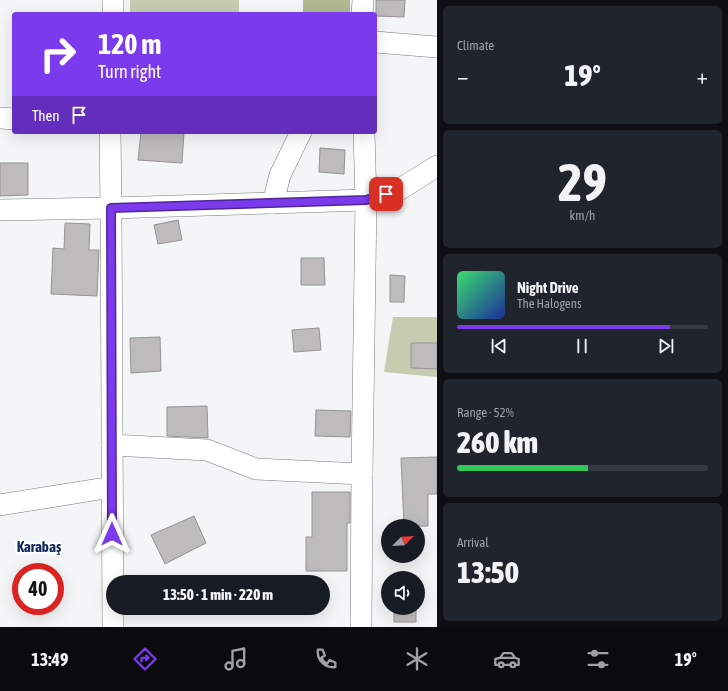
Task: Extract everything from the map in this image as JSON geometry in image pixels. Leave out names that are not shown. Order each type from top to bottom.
[{"type":"street","points":[[113,0],[113,12]]},
{"type":"street","points":[[362,12],[363,0]]},
{"type":"street","points":[[377,42],[437,47]]},
{"type":"street","points":[[0,118],[12,119]]},
{"type":"street","points":[[110,134],[113,627]]},
{"type":"street","points":[[273,203],[280,175],[300,134]]},
{"type":"street","points":[[361,627],[366,200],[364,134]]},
{"type":"street","points":[[0,210],[366,200],[397,191],[437,166]]},
{"type":"street","points":[[112,446],[207,450],[256,469],[362,474]]},
{"type":"street","points":[[0,505],[112,487]]},
{"type":"green space","points":[[130,0],[239,0],[239,12],[130,12]]},
{"type":"green space","points":[[303,0],[350,0],[350,12],[303,12]]},
{"type":"green space","points":[[393,317],[437,317],[437,377],[384,372]]},
{"type":"building","points":[[376,0],[405,0],[404,17],[377,16]]},
{"type":"building","points":[[141,134],[184,134],[182,163],[138,160]]},
{"type":"building","points":[[320,148],[345,150],[344,174],[319,172]]},
{"type":"building","points":[[0,163],[28,163],[28,195],[0,196]]},
{"type":"building","points":[[178,220],[182,240],[158,244],[154,225]]},
{"type":"building","points":[[65,223],[90,224],[89,250],[99,250],[97,296],[51,294],[53,248],[64,249]]},
{"type":"building","points":[[301,258],[324,258],[325,285],[301,285]]},
{"type":"building","points":[[390,275],[405,276],[404,302],[390,302]]},
{"type":"building","points":[[319,328],[321,350],[294,352],[292,330]]},
{"type":"building","points":[[160,337],[161,371],[131,373],[130,338]]},
{"type":"building","points":[[411,343],[437,343],[437,369],[411,368]]},
{"type":"building","points":[[207,406],[208,438],[167,436],[167,407]]},
{"type":"building","points":[[316,410],[351,411],[350,437],[315,436]]},
{"type":"building","points":[[437,457],[437,494],[428,494],[428,526],[425,526],[425,519],[404,519],[401,458]]},
{"type":"building","points":[[312,492],[350,492],[350,523],[347,523],[347,571],[306,571],[306,537],[312,537]]},
{"type":"building","points":[[194,516],[206,543],[165,564],[151,535]]},
{"type":"building","points":[[394,615],[416,615],[416,622],[394,622]]},
{"type":"district","name":"Karabaş","points":[[39,547]]},
{"type":"route","points":[[112,534],[111,208],[366,200],[386,194]]}]
